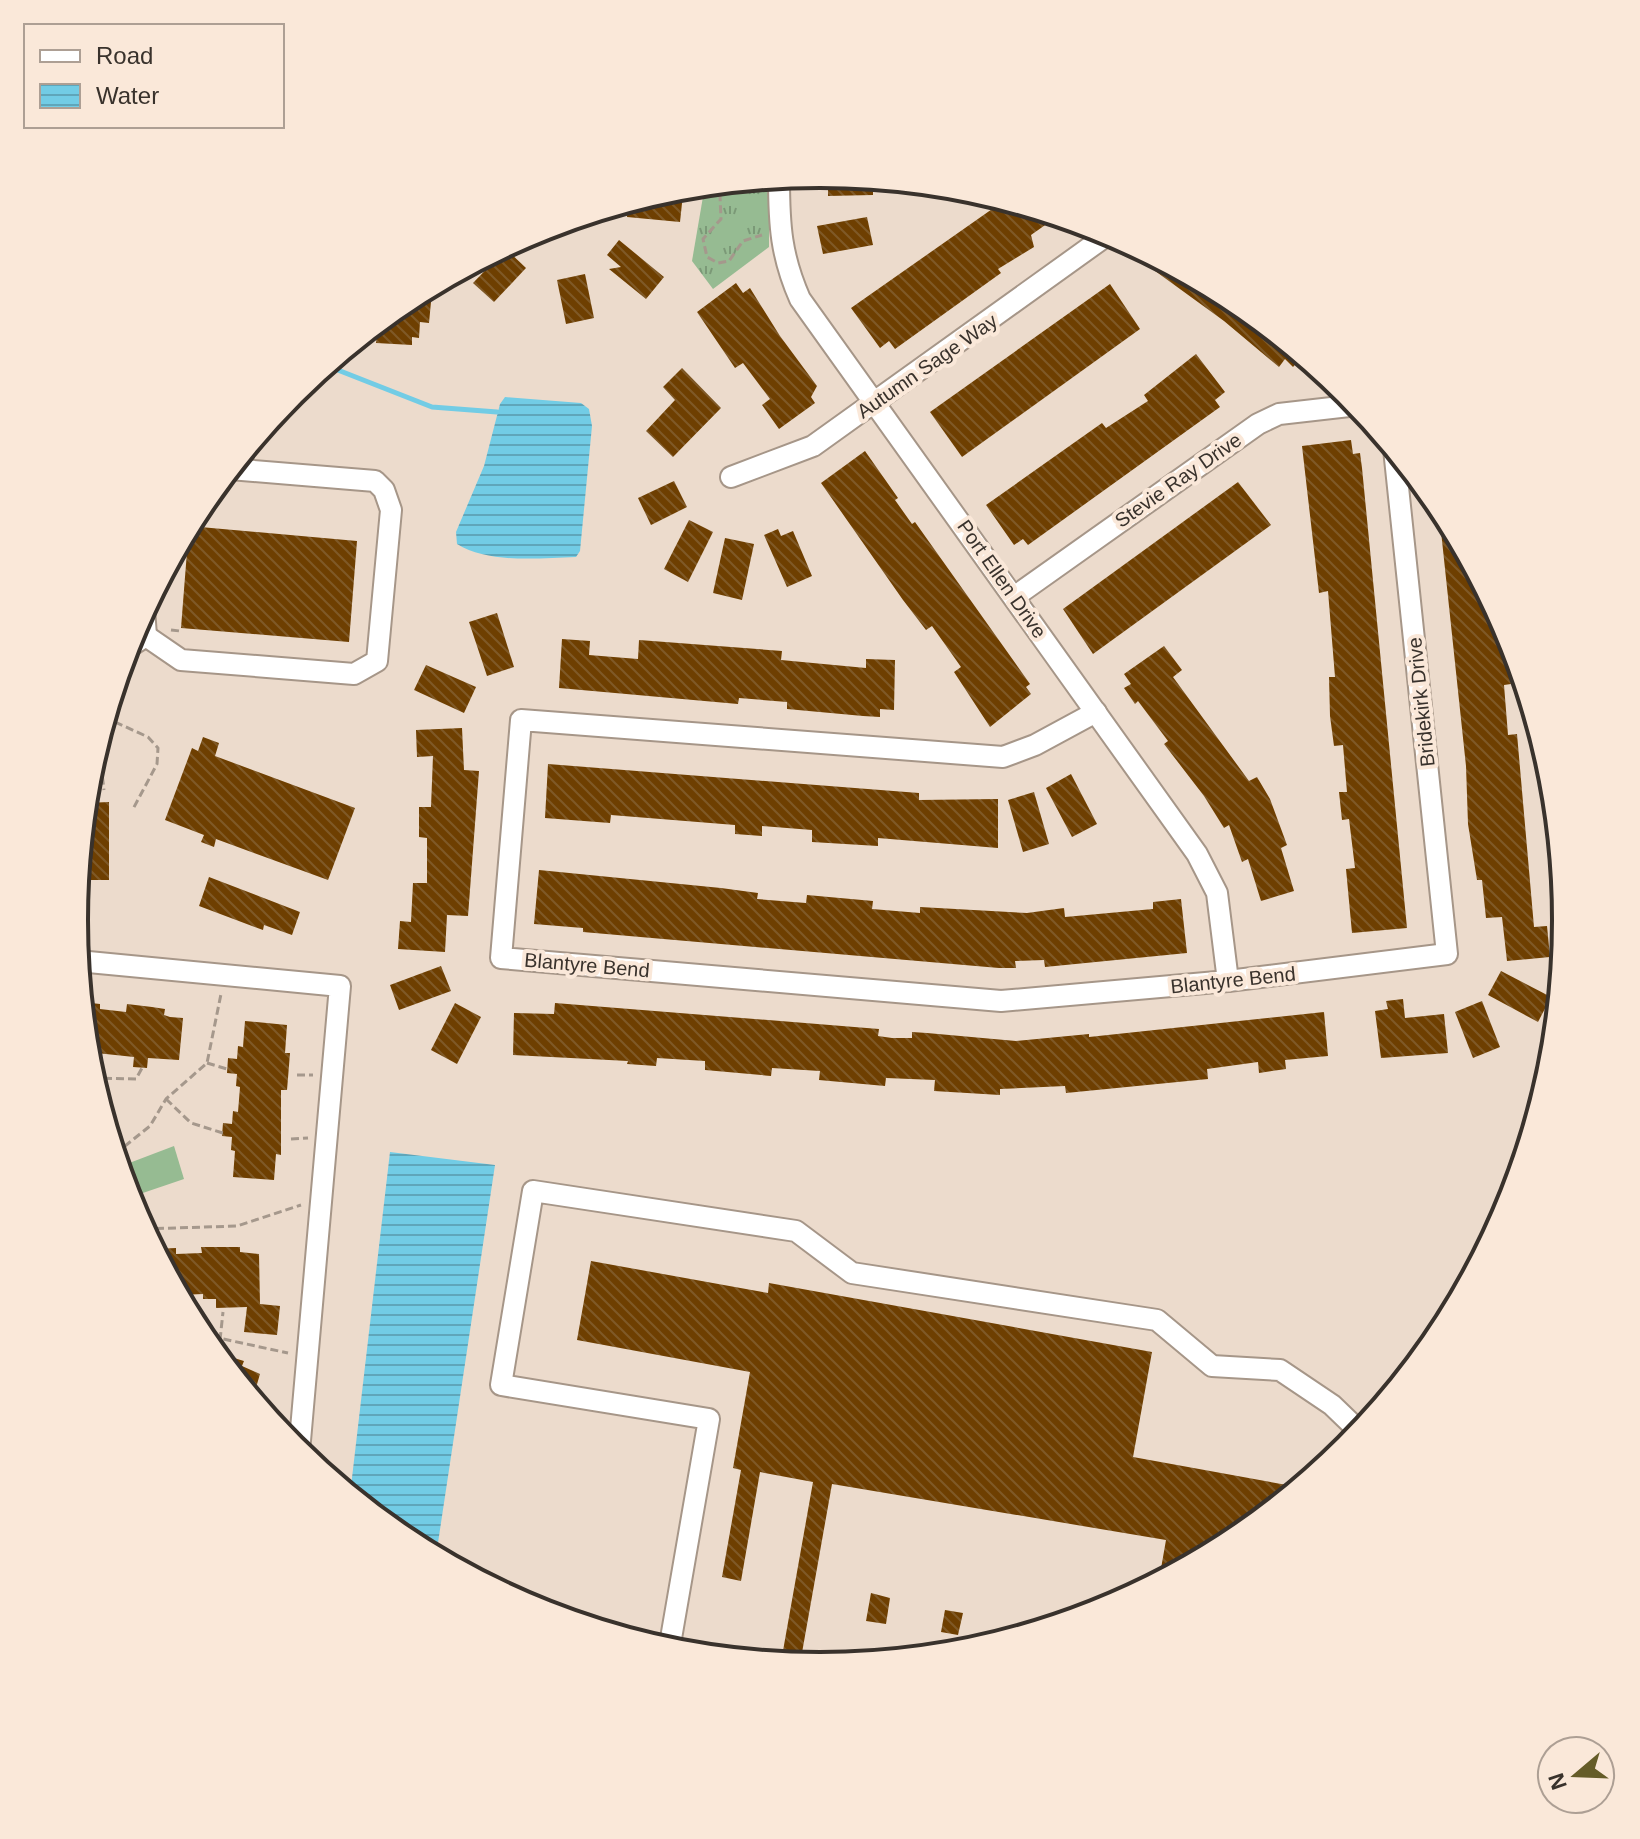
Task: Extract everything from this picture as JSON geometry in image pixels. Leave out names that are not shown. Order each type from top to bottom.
[{"type":"street","name":"Port Ellen Drive","points":[[779,189],[779,224],[785,264],[800,299],[1197,854],[1217,893],[1228,981]]},
{"type":"street","name":"Autumn Sage Way","points":[[731,477],[813,446],[1098,242]]},
{"type":"street","name":"Stevie Ray Drive","points":[[1014,597],[1258,424],[1279,414],[1342,407]]},
{"type":"street","name":"Bridekirk Drive","points":[[1396,468],[1447,954]]},
{"type":"street","points":[[146,636],[181,660],[354,674],[377,661],[391,510],[384,490],[375,481],[242,470]]},
{"type":"street","name":"Blantyre Bend","points":[[1096,712],[1035,745],[1003,757],[521,720],[501,958],[1001,1001],[1228,981],[1447,954]]},
{"type":"street","points":[[90,962],[340,986],[300,1435]]},
{"type":"street","points":[[671,1636],[709,1419],[501,1385],[533,1191],[796,1231],[852,1273],[1157,1320],[1212,1366],[1280,1370],[1332,1405],[1351,1423]]},
{"type":"path","points":[[721,195],[721,219],[703,239],[707,257],[718,263],[729,261],[743,241],[762,235]]},
{"type":"path","points":[[115,722],[148,737],[158,748],[157,764],[133,809]]},
{"type":"path","points":[[102,776],[104,790]]},
{"type":"path","points":[[124,1146],[150,1126],[166,1099],[207,1063],[222,975]]},
{"type":"path","points":[[207,1063],[227,1069]]},
{"type":"path","points":[[106,1078],[136,1079],[142,1068]]},
{"type":"path","points":[[166,1099],[196,1126],[223,1133]]},
{"type":"path","points":[[157,1229],[237,1226],[295,1205],[321,1206]]},
{"type":"path","points":[[220,1339],[223,1312]]},
{"type":"path","points":[[221,1340],[307,1357]]},
{"type":"green space","points":[[769,189],[769,247],[713,289],[692,261],[703,198]]},
{"type":"green space","points":[[174,1146],[184,1179],[142,1193],[130,1163]]},
{"type":"water","points":[[505,397],[581,403],[589,409],[592,426],[580,551],[576,557],[499,557],[484,555],[457,544],[456,532],[484,466],[500,404]]},
{"type":"water","points":[[390,1152],[495,1165],[438,1543],[352,1482]]},
{"type":"building","points":[[828,188],[873,190],[873,195],[828,196]]},
{"type":"building","points":[[682,201],[680,222],[627,217],[631,212]]},
{"type":"building","points":[[993,208],[1047,224],[1031,235],[1034,247],[998,269],[1001,273],[895,349],[889,341],[880,348],[851,308]]},
{"type":"building","points":[[867,217],[873,245],[823,254],[817,226]]},
{"type":"building","points":[[619,240],[664,277],[646,299],[609,269],[621,267],[607,255]]},
{"type":"building","points":[[513,255],[526,268],[494,302],[473,283],[488,267]]},
{"type":"building","points":[[1145,263],[1227,311],[1296,363],[1293,367],[1285,359],[1279,367],[1224,321]]},
{"type":"building","points":[[585,274],[594,318],[566,324],[557,280]]},
{"type":"building","points":[[736,283],[743,293],[750,288],[817,386],[811,397],[815,403],[779,429],[762,405],[770,399],[743,363],[735,368],[697,312]]},
{"type":"building","points":[[1110,284],[1140,329],[962,457],[930,412]]},
{"type":"building","points":[[431,302],[429,323],[420,322],[419,338],[412,337],[412,345],[376,343],[377,337]]},
{"type":"building","points":[[1196,354],[1225,392],[1215,400],[1220,407],[1028,545],[1023,539],[1014,545],[986,505],[1102,423],[1106,428],[1148,401],[1144,395]]},
{"type":"building","points":[[682,368],[721,408],[673,457],[646,431],[675,400],[663,387]]},
{"type":"building","points":[[1351,440],[1353,454],[1360,453],[1362,468],[1407,928],[1352,933],[1346,869],[1355,868],[1349,819],[1342,820],[1339,792],[1347,792],[1343,745],[1334,746],[1330,716],[1329,677],[1335,677],[1328,591],[1319,593],[1302,446]]},
{"type":"building","points":[[865,451],[898,498],[895,500],[912,524],[915,522],[1030,684],[1026,687],[1031,694],[990,727],[954,672],[961,667],[932,626],[926,630],[903,600],[821,483]]},
{"type":"building","points":[[674,481],[687,507],[651,525],[638,498]]},
{"type":"building","points":[[1238,482],[1271,525],[1093,654],[1063,609]]},
{"type":"building","points":[[689,520],[713,532],[688,582],[664,569]]},
{"type":"building","points":[[202,527],[357,541],[349,642],[181,628],[187,551]]},
{"type":"building","points":[[778,529],[781,536],[793,531],[812,576],[787,587],[764,535]]},
{"type":"building","points":[[1441,533],[1477,596],[1511,677],[1511,684],[1504,685],[1508,735],[1517,734],[1534,927],[1547,926],[1550,957],[1507,961],[1502,917],[1486,918],[1482,880],[1477,880],[1468,824],[1466,766]]},
{"type":"building","points":[[725,538],[754,544],[742,600],[713,593]]},
{"type":"building","points":[[497,613],[514,667],[487,676],[469,622]]},
{"type":"building","points":[[562,639],[590,641],[589,655],[638,659],[639,640],[782,651],[781,660],[866,668],[866,659],[895,660],[894,710],[880,709],[880,717],[863,716],[787,709],[787,702],[739,698],[738,704],[559,688]]},
{"type":"building","points":[[1164,646],[1182,670],[1173,677],[1249,781],[1257,777],[1270,799],[1287,845],[1281,848],[1294,891],[1261,901],[1248,859],[1242,862],[1229,825],[1224,828],[1164,744],[1168,741],[1138,701],[1135,704],[1124,688],[1131,684],[1124,674]]},
{"type":"building","points":[[426,665],[476,687],[464,713],[414,690]]},
{"type":"building","points":[[462,728],[464,770],[479,771],[468,916],[447,915],[445,952],[398,949],[400,921],[411,922],[413,883],[427,883],[427,838],[419,837],[419,807],[431,807],[433,756],[417,757],[416,730]]},
{"type":"building","points":[[203,737],[219,743],[215,756],[355,808],[328,880],[216,839],[214,847],[201,842],[204,835],[165,820],[192,748],[198,751]]},
{"type":"building","points":[[548,764],[919,793],[919,800],[998,799],[998,848],[878,838],[878,846],[812,842],[812,830],[762,826],[762,836],[735,834],[735,825],[611,815],[610,823],[545,818]]},
{"type":"building","points":[[1071,774],[1097,824],[1072,837],[1046,788]]},
{"type":"building","points":[[1034,792],[1049,844],[1023,852],[1008,800]]},
{"type":"building","points":[[98,802],[109,802],[109,880],[90,880]]},
{"type":"building","points":[[539,870],[721,888],[758,893],[757,899],[806,903],[807,895],[873,901],[872,909],[920,913],[920,907],[1027,913],[1064,908],[1065,917],[1153,909],[1153,902],[1181,899],[1187,953],[1045,967],[1044,960],[1015,961],[1016,968],[999,968],[583,932],[583,928],[534,924]]},
{"type":"building","points":[[209,877],[300,912],[292,935],[264,925],[263,930],[199,906]]},
{"type":"building","points":[[441,966],[451,991],[399,1010],[390,985]]},
{"type":"building","points":[[1501,971],[1548,995],[1547,1005],[1538,1022],[1488,995]]},
{"type":"building","points":[[1403,999],[1405,1018],[1444,1014],[1448,1053],[1381,1058],[1375,1011],[1388,1009],[1386,1001]]},
{"type":"building","points":[[1482,1001],[1500,1047],[1473,1058],[1455,1012]]},
{"type":"building","points":[[93,1003],[100,1004],[100,1009],[126,1012],[127,1004],[165,1009],[164,1015],[183,1018],[179,1060],[148,1058],[147,1068],[133,1067],[134,1057],[101,1053]]},
{"type":"building","points":[[455,1003],[481,1017],[457,1064],[431,1050]]},
{"type":"building","points":[[555,1003],[879,1029],[878,1036],[892,1038],[912,1038],[912,1032],[1016,1041],[1089,1034],[1089,1037],[1324,1012],[1328,1056],[1285,1060],[1286,1069],[1259,1073],[1258,1062],[1207,1069],[1208,1079],[1066,1093],[1065,1086],[1000,1089],[1000,1095],[934,1091],[935,1080],[886,1078],[885,1086],[819,1080],[820,1071],[772,1068],[771,1076],[705,1070],[705,1061],[657,1058],[656,1066],[627,1064],[628,1061],[513,1055],[514,1013],[554,1014]]},
{"type":"building","points":[[245,1021],[287,1025],[285,1053],[290,1053],[287,1090],[281,1090],[281,1155],[276,1154],[274,1180],[233,1177],[235,1151],[231,1150],[232,1137],[222,1136],[223,1123],[232,1124],[233,1111],[238,1112],[240,1087],[236,1086],[237,1074],[227,1073],[228,1058],[237,1059],[238,1046],[243,1047]]},
{"type":"building","points":[[201,1247],[240,1247],[240,1252],[259,1254],[260,1304],[280,1306],[277,1335],[244,1332],[247,1307],[216,1308],[216,1299],[203,1299],[203,1294],[192,1294],[166,1248],[176,1248],[176,1254],[202,1253]]},
{"type":"building","points":[[591,1261],[768,1293],[769,1283],[1152,1352],[1133,1457],[1285,1485],[1227,1528],[1161,1566],[1166,1540],[832,1484],[802,1651],[783,1650],[813,1482],[760,1472],[741,1581],[722,1577],[741,1470],[733,1468],[750,1372],[577,1340]]},
{"type":"building","points":[[234,1358],[244,1361],[242,1366],[260,1374],[257,1386]]},
{"type":"building","points":[[871,1593],[890,1598],[886,1624],[866,1621]]},
{"type":"building","points":[[945,1610],[963,1613],[958,1635],[941,1632]]},
{"type":"waterway","points":[[336,370],[432,407],[497,412]]}]
